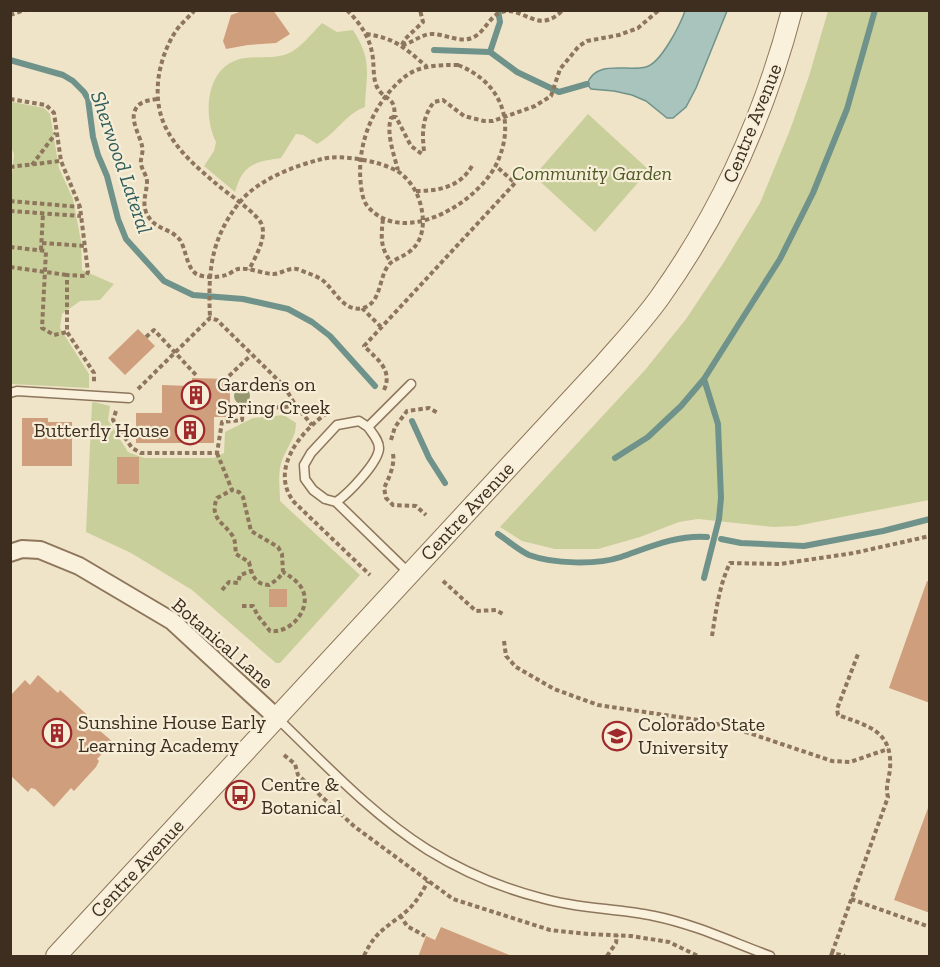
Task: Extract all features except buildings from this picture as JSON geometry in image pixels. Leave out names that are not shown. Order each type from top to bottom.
[{"type":"street","name":"Centre Avenue","points":[[56,957],[604,364],[659,298],[700,236],[729,185],[767,95],[792,10]]},
{"type":"street","name":"Botanical Lane","points":[[10,553],[22,549],[40,550],[79,566],[172,621],[276,717]]},
{"type":"lane","points":[[368,427],[411,384]]},
{"type":"lane","points":[[10,393],[16,391],[129,398]]},
{"type":"lane","points":[[336,502],[344,497],[376,459],[379,447],[376,438],[368,427],[359,421],[337,425],[311,453],[304,465],[305,479],[325,499],[336,502],[409,573]]},
{"type":"lane","points":[[276,717],[360,797],[395,826],[429,850],[462,868],[488,880],[541,898],[594,909],[656,916],[702,930],[770,957]]},
{"type":"path","points":[[10,15],[26,10]]},
{"type":"path","points":[[195,10],[174,34],[167,49],[160,70],[158,99],[160,113],[177,145],[196,166],[256,215],[262,224],[262,235],[249,270]]},
{"type":"path","points":[[158,99],[142,103],[136,107],[134,114],[143,149],[141,165],[146,178],[144,203],[146,211],[156,226],[178,238],[195,272],[221,277],[238,269],[274,274],[294,268],[322,280],[343,302],[353,308],[362,308],[372,304],[378,293],[381,277],[391,262],[415,247],[424,221],[423,210],[416,191],[398,171],[390,130],[395,108],[392,101],[379,91],[375,84],[371,46],[366,34],[347,10]]},
{"type":"path","points":[[402,45],[405,39],[423,22],[420,10]]},
{"type":"path","points":[[402,45],[432,34],[469,39],[480,32],[497,14],[504,12],[517,13],[538,21],[553,18],[563,10]]},
{"type":"path","points":[[394,117],[411,146],[423,153],[422,134],[425,117],[430,107],[439,99],[446,101],[464,116],[493,121],[535,106],[551,96],[560,69],[579,46],[587,41],[619,35],[638,28],[654,17],[659,10]]},
{"type":"path","points":[[366,34],[388,38],[402,45],[426,66]]},
{"type":"path","points":[[458,65],[482,79],[498,95],[505,117],[503,148],[496,166],[467,198],[443,214],[424,221],[396,222],[383,219],[365,204],[360,176],[360,160],[366,132],[386,96],[403,78],[426,66],[458,65]]},
{"type":"path","points":[[10,99],[37,103],[50,108],[54,113],[61,161],[80,207],[86,276],[10,267]]},
{"type":"path","points":[[32,165],[57,132]]},
{"type":"path","points":[[217,453],[141,453],[132,448],[113,420],[114,412],[210,318],[210,276],[215,244],[239,203],[250,192],[291,170],[323,159],[342,157],[398,171]]},
{"type":"path","points":[[10,167],[61,161]]},
{"type":"path","points":[[416,191],[435,191],[450,186],[462,178],[472,166]]},
{"type":"path","points":[[382,396],[388,382],[386,368],[364,346],[515,183],[496,166]]},
{"type":"path","points":[[10,201],[80,207]]},
{"type":"path","points":[[10,211],[81,216]]},
{"type":"path","points":[[41,250],[43,213]]},
{"type":"path","points":[[383,219],[381,244],[384,254],[391,262]]},
{"type":"path","points":[[42,243],[85,246]]},
{"type":"path","points":[[10,247],[46,251],[42,328],[54,335],[67,332]]},
{"type":"path","points":[[68,275],[67,332],[94,373],[94,395]]},
{"type":"path","points":[[362,308],[382,328]]},
{"type":"path","points":[[210,318],[217,320],[284,386],[296,406],[312,425]]},
{"type":"path","points":[[146,337],[154,330],[196,375]]},
{"type":"path","points":[[228,376],[251,355]]},
{"type":"path","points":[[232,490],[217,453],[222,422],[242,420],[243,410],[296,406]]},
{"type":"path","points":[[426,515],[416,506],[393,505],[386,498],[384,488],[394,460],[391,441],[395,427],[403,415],[407,411],[418,408],[429,408],[438,413]]},
{"type":"path","points":[[335,409],[312,425],[291,451],[285,474],[288,492],[294,502],[370,575]]},
{"type":"path","points":[[232,490],[239,492],[243,497],[251,531],[278,547],[284,562],[283,572],[269,585],[258,582],[252,576],[249,562],[236,554],[234,538],[219,522],[215,512],[214,505],[217,498],[232,490]]},
{"type":"path","points":[[712,636],[720,589],[730,563],[780,564],[854,554],[930,536]]},
{"type":"path","points":[[222,590],[228,582],[238,583],[240,575],[251,571]]},
{"type":"path","points":[[242,606],[254,606],[258,616],[270,631],[277,632],[287,628],[298,618],[305,606],[305,599],[302,588],[283,572]]},
{"type":"path","points":[[443,581],[476,611],[496,610],[503,614]]},
{"type":"path","points":[[504,641],[506,656],[516,667],[554,689],[598,705],[705,721],[737,729],[832,761],[850,762],[888,749]]},
{"type":"path","points":[[845,957],[832,955],[888,797],[886,789],[890,770],[885,739],[876,730],[838,715],[837,709],[858,654]]},
{"type":"path","points":[[364,957],[378,932],[414,903],[428,881]]},
{"type":"path","points":[[851,899],[930,927]]},
{"type":"path","points":[[400,915],[407,926],[425,936]]},
{"type":"path","points":[[608,957],[616,943],[617,936]]},
{"type":"green space","points":[[828,11],[929,11],[929,500],[796,526],[773,527],[698,519],[679,522],[640,537],[598,549],[555,549],[522,541],[500,527],[645,370],[686,319],[760,203],[790,130]]},
{"type":"green space","points":[[322,23],[337,32],[353,30],[359,41],[367,68],[365,107],[352,114],[317,144],[303,135],[296,134],[281,158],[257,163],[246,170],[235,192],[204,166],[214,151],[216,142],[209,118],[211,91],[215,79],[222,69],[232,62],[245,58],[287,54]]},
{"type":"green space","points":[[13,102],[44,108],[50,114],[59,168],[73,199],[81,241],[82,270],[114,284],[100,300],[80,301],[62,314],[60,328],[89,374],[89,388],[11,384],[10,195],[14,154],[11,147],[10,105]]},
{"type":"green space","name":"Community Garden","points":[[588,114],[649,170],[595,232],[534,176]]},
{"type":"green space","points":[[92,403],[110,406],[108,420],[128,452],[144,458],[214,458],[224,453],[225,432],[253,418],[284,415],[296,423],[293,437],[280,468],[280,501],[360,575],[280,663],[276,663],[192,590],[131,553],[86,532]]},
{"type":"water","points":[[685,11],[727,11],[696,88],[686,107],[673,118],[667,118],[646,101],[632,95],[591,89],[587,84],[591,76],[605,69],[638,68],[652,64],[669,43]]},
{"type":"waterway","points":[[490,52],[500,22],[498,10]]},
{"type":"waterway","points":[[615,458],[648,437],[681,406],[704,379],[780,259],[813,193],[847,109],[875,10]]},
{"type":"waterway","points":[[434,50],[490,52],[517,72],[559,92],[587,84]]},
{"type":"waterway","name":"Sherwood Lateral","points":[[10,60],[63,75],[84,92],[88,99],[98,155],[107,176],[118,219],[126,239],[164,281],[193,295],[243,299],[288,309],[312,322],[330,336],[375,386]]},
{"type":"waterway","points":[[704,379],[718,424],[721,498],[719,519],[704,578]]},
{"type":"waterway","name":"Sherwood Lateral","points":[[412,421],[429,458],[445,483]]},
{"type":"waterway","name":"Sherwood Lateral","points":[[721,539],[741,543],[804,546],[883,531],[930,519]]},
{"type":"waterway","name":"Sherwood Lateral","points":[[498,534],[529,555],[575,562],[611,560],[674,540],[707,537]]},
{"type":"place","name":"Gardens on Spring Creek","points":[[196,395]]},
{"type":"place","name":"Butterfly House","points":[[190,430]]},
{"type":"place","name":"Sunshine House Early Learning Academy","points":[[57,733]]},
{"type":"place","name":"Colorado State University","points":[[617,736]]},
{"type":"place","name":"Centre & Botanical","points":[[240,795]]}]
